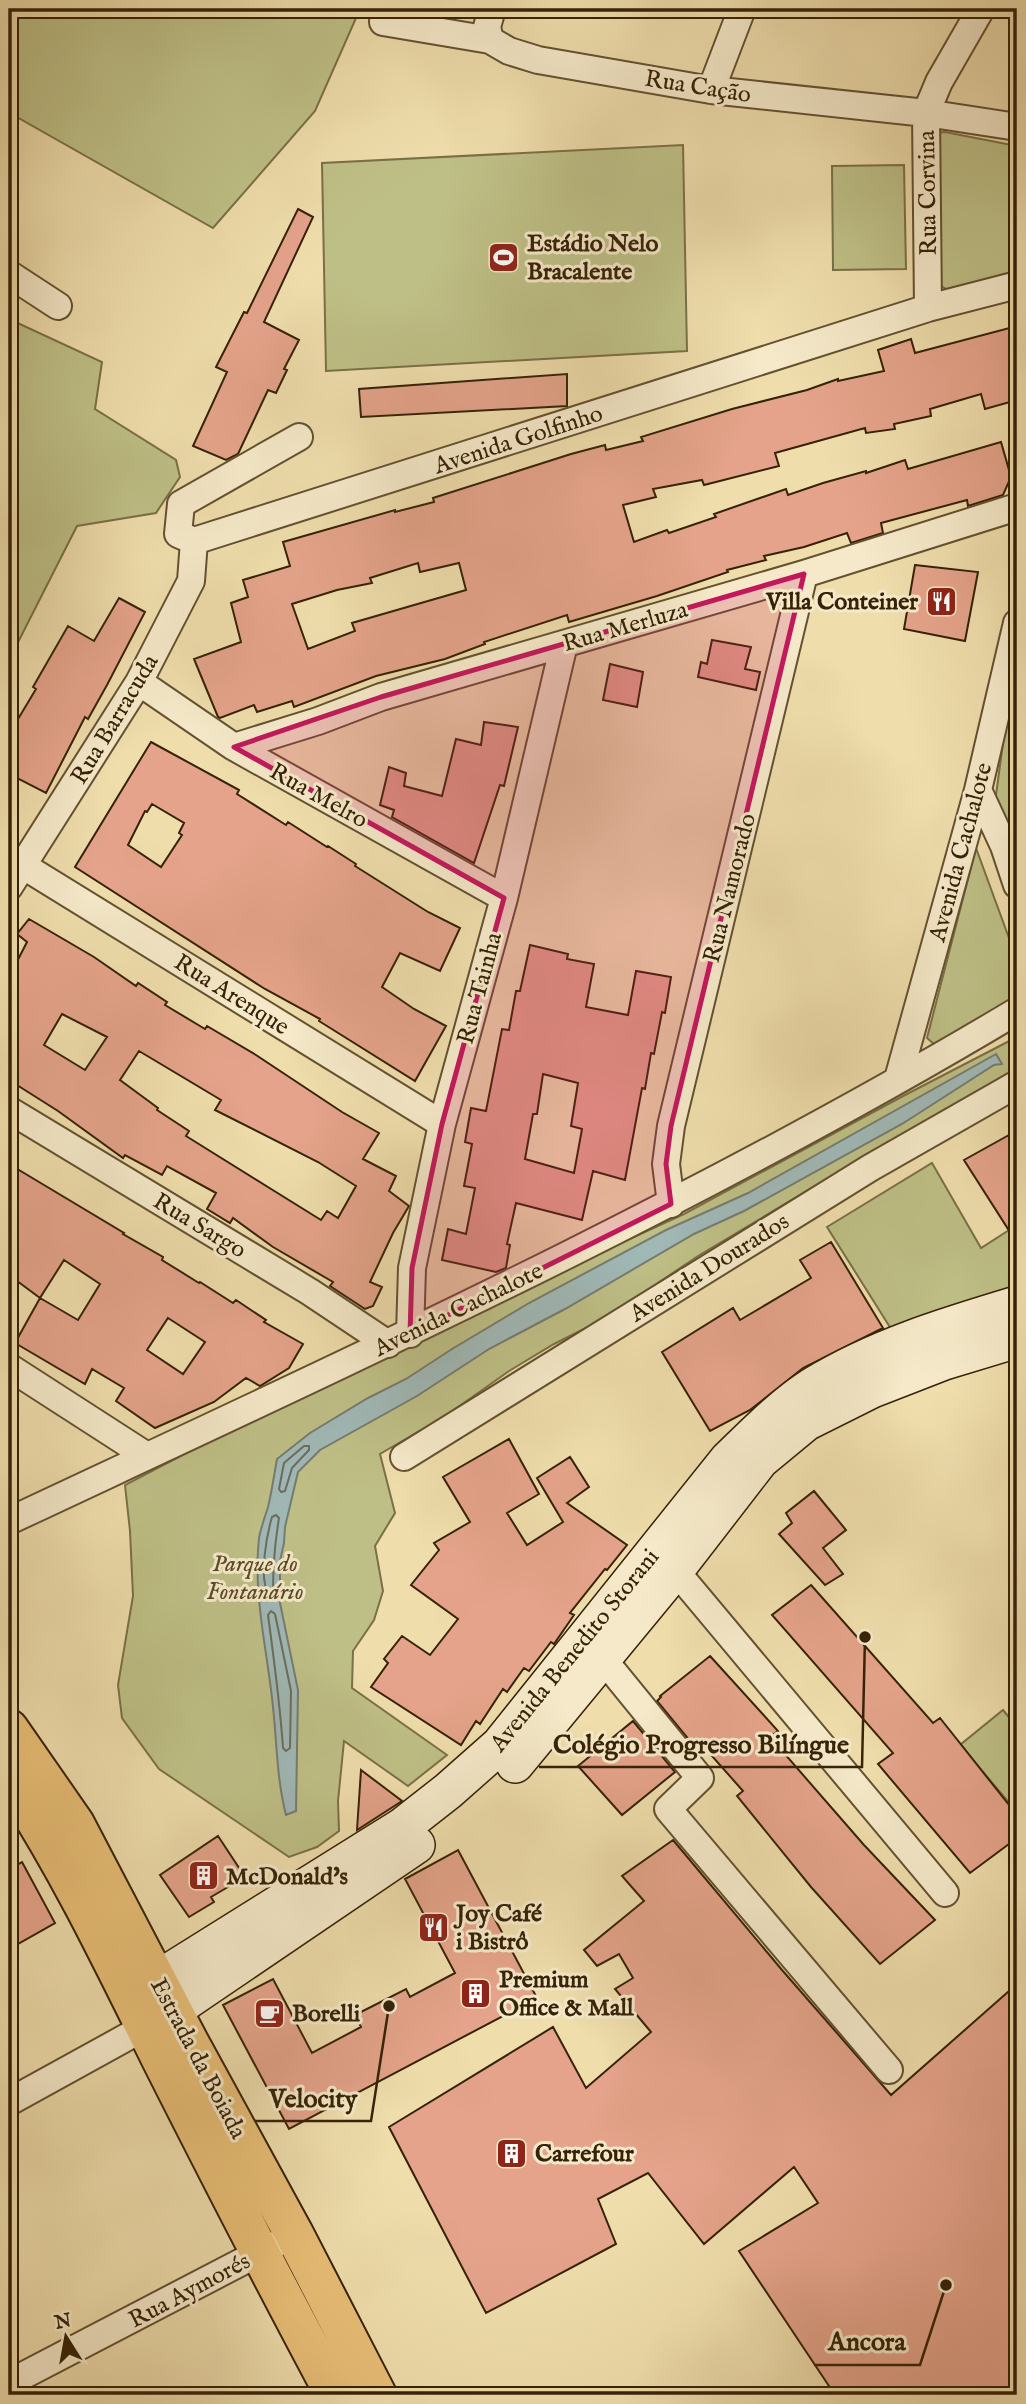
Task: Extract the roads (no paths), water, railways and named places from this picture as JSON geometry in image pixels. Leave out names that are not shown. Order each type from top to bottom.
[{"type":"main road","name":"Avenida Benedito Storani","points":[[151,2002],[402,1826],[448,1791],[500,1745],[728,1460],[811,1387],[860,1360],[916,1336],[1017,1305]]},
{"type":"main road","name":"Avenida Benedito Storani","points":[[151,2002],[359,1885],[478,1798],[522,1758],[675,1570],[760,1460],[806,1422],[872,1389],[944,1361],[1017,1339]]},
{"type":"main road","name":"Estrada da Boiada","points":[[9,1729],[75,1825],[259,2253],[335,2395]]},
{"type":"main road","name":"Estrada da Boiada","points":[[9,1778],[294,2234],[377,2395]]},
{"type":"street","points":[[490,40],[487,27],[492,9]]},
{"type":"street","points":[[711,90],[742,9]]},
{"type":"street","name":"Rua Corvina","points":[[928,308],[926,113],[939,82],[981,9]]},
{"type":"street","name":"Rua Cação","points":[[383,22],[490,40],[509,51],[538,60],[711,90],[926,113],[1017,127]]},
{"type":"street","points":[[9,274],[58,306]]},
{"type":"street","name":"Avenida Golfinho","points":[[194,541],[928,308],[1017,285]]},
{"type":"street","points":[[194,541],[178,534],[181,504],[299,437]]},
{"type":"street","name":"Rua Merluza","points":[[234,747],[318,721],[381,697],[804,573],[1017,507]]},
{"type":"street","name":"Rua Barracuda","points":[[9,887],[139,682],[191,581],[194,541]]},
{"type":"street","name":"Rua Namorado","points":[[671,1204],[666,1164],[671,1126],[804,573]]},
{"type":"street","name":"Avenida Cachalote","points":[[898,1079],[978,790],[1017,622]]},
{"type":"street","name":"Rua Tainha","points":[[399,1339],[442,1124],[504,898],[564,644]]},
{"type":"street","name":"Rua Melro","points":[[139,682],[234,747],[504,898]]},
{"type":"street","points":[[978,790],[1004,846],[1017,886]]},
{"type":"street","name":"Rua Arenque","points":[[22,865],[442,1124]]},
{"type":"street","name":"Avenida Cachalote","points":[[9,1521],[399,1339],[671,1204],[1017,1011]]},
{"type":"street","name":"Avenida Dourados","points":[[404,1457],[870,1168],[1017,1084]]},
{"type":"street","name":"Rua Sargo","points":[[9,1110],[310,1292],[399,1339]]},
{"type":"street","points":[[9,1367],[147,1456]]},
{"type":"street","points":[[675,1570],[945,1893]]},
{"type":"street","points":[[603,1659],[700,1778],[668,1809],[889,2070]]},
{"type":"street","points":[[9,2102],[151,2002]]},
{"type":"street","name":"Rua Aymorés","points":[[9,2383],[294,2234]]},
{"type":"water","points":[[996,1054],[1002,1064],[994,1065],[902,1124],[744,1211],[694,1234],[565,1309],[489,1349],[417,1396],[320,1450],[298,1472],[280,1561],[280,1603],[298,1690],[296,1811],[286,1815],[278,1771],[258,1578],[259,1538],[277,1459],[310,1433],[406,1379],[529,1303],[666,1230],[748,1193]]},
{"type":"place","name":"Estádio Nelo Bracalente","points":[[504,257]]},
{"type":"place","name":"Villa Conteiner","points":[[941,601]]},
{"type":"place","name":"Colégio Progresso Bilíngue","points":[[865,1637]]},
{"type":"place","name":"McDonald's","points":[[203,1876]]},
{"type":"place","name":"Joy Café i Bistrô","points":[[433,1927]]},
{"type":"place","name":"Premium Office & Mall","points":[[476,1993]]},
{"type":"place","name":"Velocity","points":[[389,2006]]},
{"type":"place","name":"Borelli","points":[[269,2013]]},
{"type":"place","name":"Carrefour","points":[[512,2153]]},
{"type":"place","name":"Ancora","points":[[946,2285]]},
{"type":"park label","name":"Parque do Fontanário","points":[[255,1577]]}]
